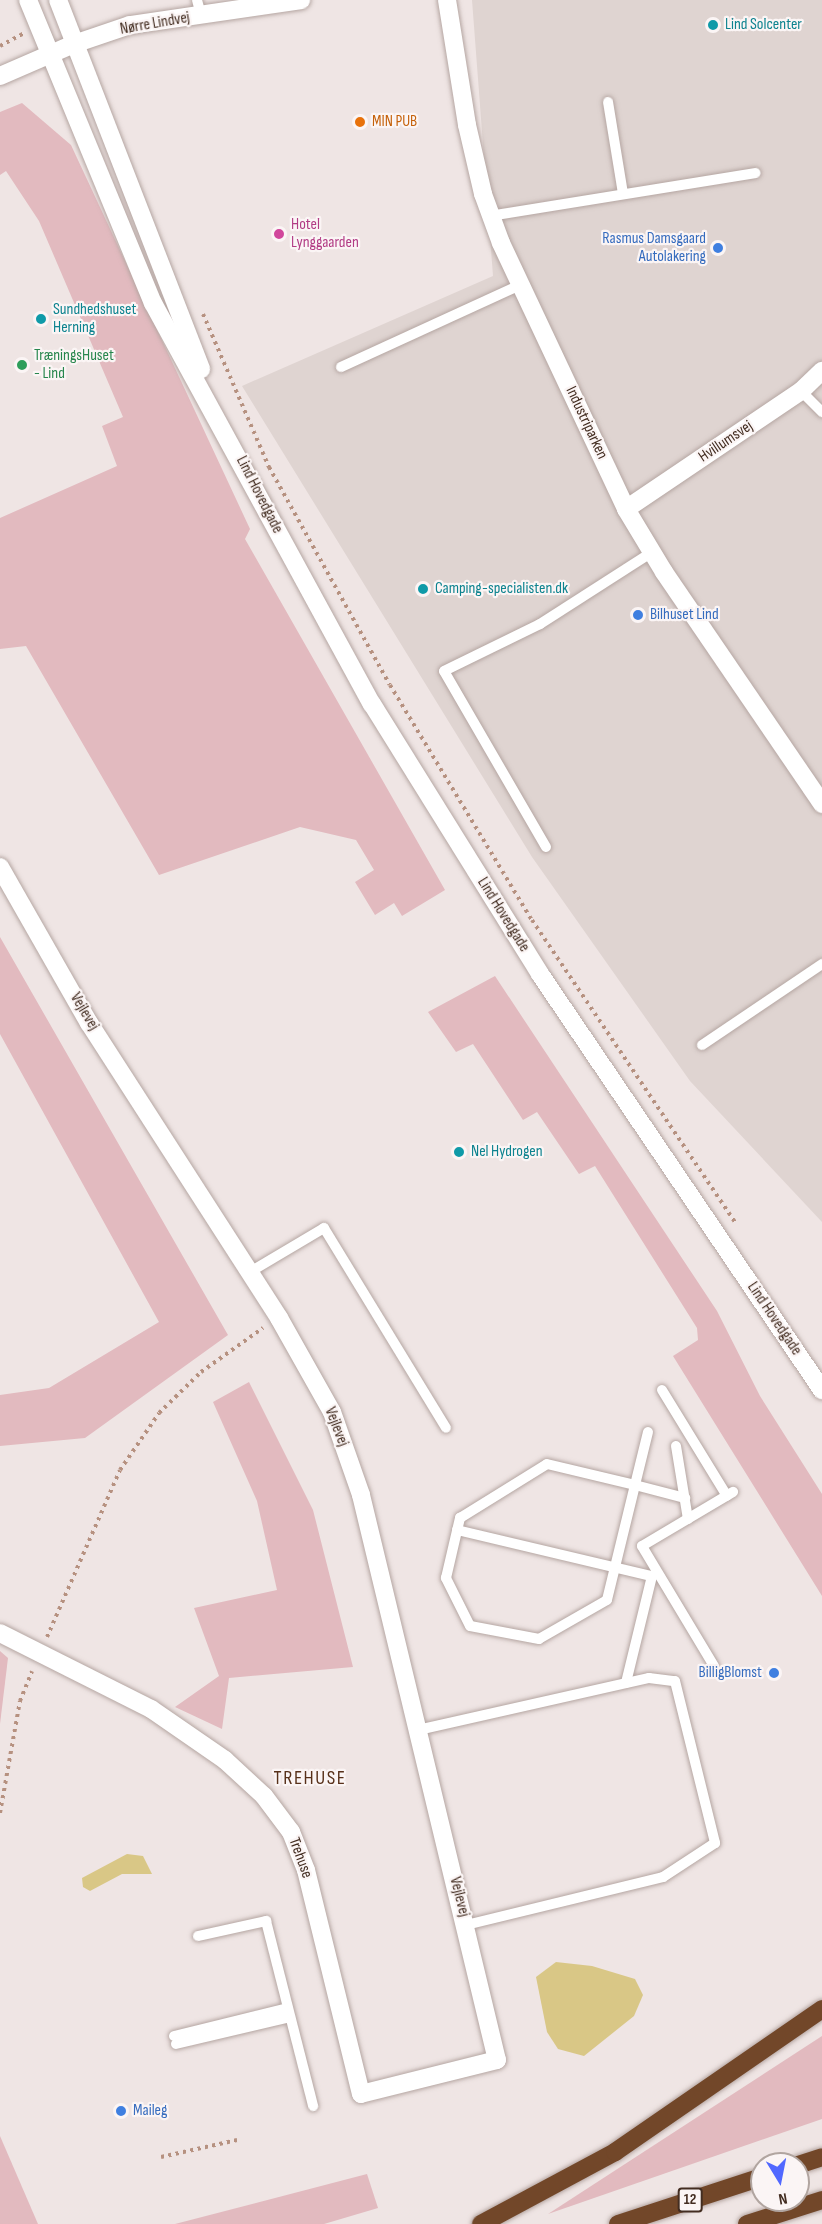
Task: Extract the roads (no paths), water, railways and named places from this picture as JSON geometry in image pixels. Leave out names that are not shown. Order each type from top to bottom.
[{"type":"highway","points":[[480,2224],[615,2152],[822,2009]]},
{"type":"highway","name":"12","points":[[618,2224],[750,2181]]},
{"type":"highway","points":[[747,2224],[822,2200]]},
{"type":"street","name":"Lind Hovedgade","points":[[28,0],[48,54],[153,303],[219,419],[372,704],[540,974],[822,1390]]},
{"type":"street","name":"Lind Hovedgade","points":[[58,0],[219,419]]},
{"type":"street","name":"Nørre Lindvej","points":[[48,54],[130,25],[199,8],[301,0]]},
{"type":"street","name":"Industriparken","points":[[447,0],[467,125],[490,216],[520,285],[626,509],[652,552],[822,804]]},
{"type":"street","points":[[0,76],[48,54]]},
{"type":"street","name":"Hvillumsvej","points":[[626,509],[801,391],[822,371]]},
{"type":"street","name":"Vejlevej","points":[[0,867],[89,1023],[279,1318],[332,1412],[361,1495],[497,2060]]},
{"type":"street","name":"Trehuse","points":[[0,1633],[41,1651],[151,1709],[225,1760],[264,1796],[291,1832],[306,1870],[361,2094],[497,2060]]},
{"type":"lane","points":[[608,102],[623,194]]},
{"type":"lane","points":[[490,216],[756,173]]},
{"type":"lane","points":[[341,367],[520,285]]},
{"type":"lane","points":[[801,391],[822,412]]},
{"type":"lane","points":[[546,847],[444,671],[540,624],[652,552]]},
{"type":"lane","points":[[702,1045],[822,964]]},
{"type":"lane","points":[[250,1272],[324,1228],[446,1428]]},
{"type":"lane","points":[[662,1390],[730,1494],[642,1546],[655,1575],[714,1666]]},
{"type":"lane","points":[[648,1432],[635,1485],[607,1600],[539,1639],[470,1626],[446,1578],[460,1518],[547,1464],[635,1485],[685,1498]]},
{"type":"lane","points":[[676,1446],[688,1519]]},
{"type":"lane","points":[[457,1530],[655,1575]]},
{"type":"lane","points":[[626,1683],[655,1575]]},
{"type":"lane","points":[[418,1731],[649,1678],[675,1681],[715,1843],[663,1877],[466,1925]]},
{"type":"lane","points":[[198,1936],[266,1921],[312,2106]]},
{"type":"lane","points":[[175,2040],[289,2013]]},
{"type":"place","name":"Lind Solcenter","points":[[713,25]]},
{"type":"place","name":"MIN PUB","points":[[360,122]]},
{"type":"place","name":"Hotel Lynggaarden","points":[[279,234]]},
{"type":"place","name":"Rasmus Damsgaard Autolakering","points":[[718,248]]},
{"type":"place","name":"Sundhedshuset Herning","points":[[41,319]]},
{"type":"place","name":"TræningsHuset - Lind","points":[[22,365]]},
{"type":"place","name":"Camping-specialisten.dk","points":[[423,589]]},
{"type":"place","name":"Bilhuset Lind","points":[[638,615]]},
{"type":"place","name":"Nel Hydrogen","points":[[459,1152]]},
{"type":"place","name":"BilligBlomst","points":[[774,1673]]},
{"type":"place","name":"Maileg","points":[[121,2111]]},
{"type":"district","name":"TREHUSE","points":[[310,1778]]}]
